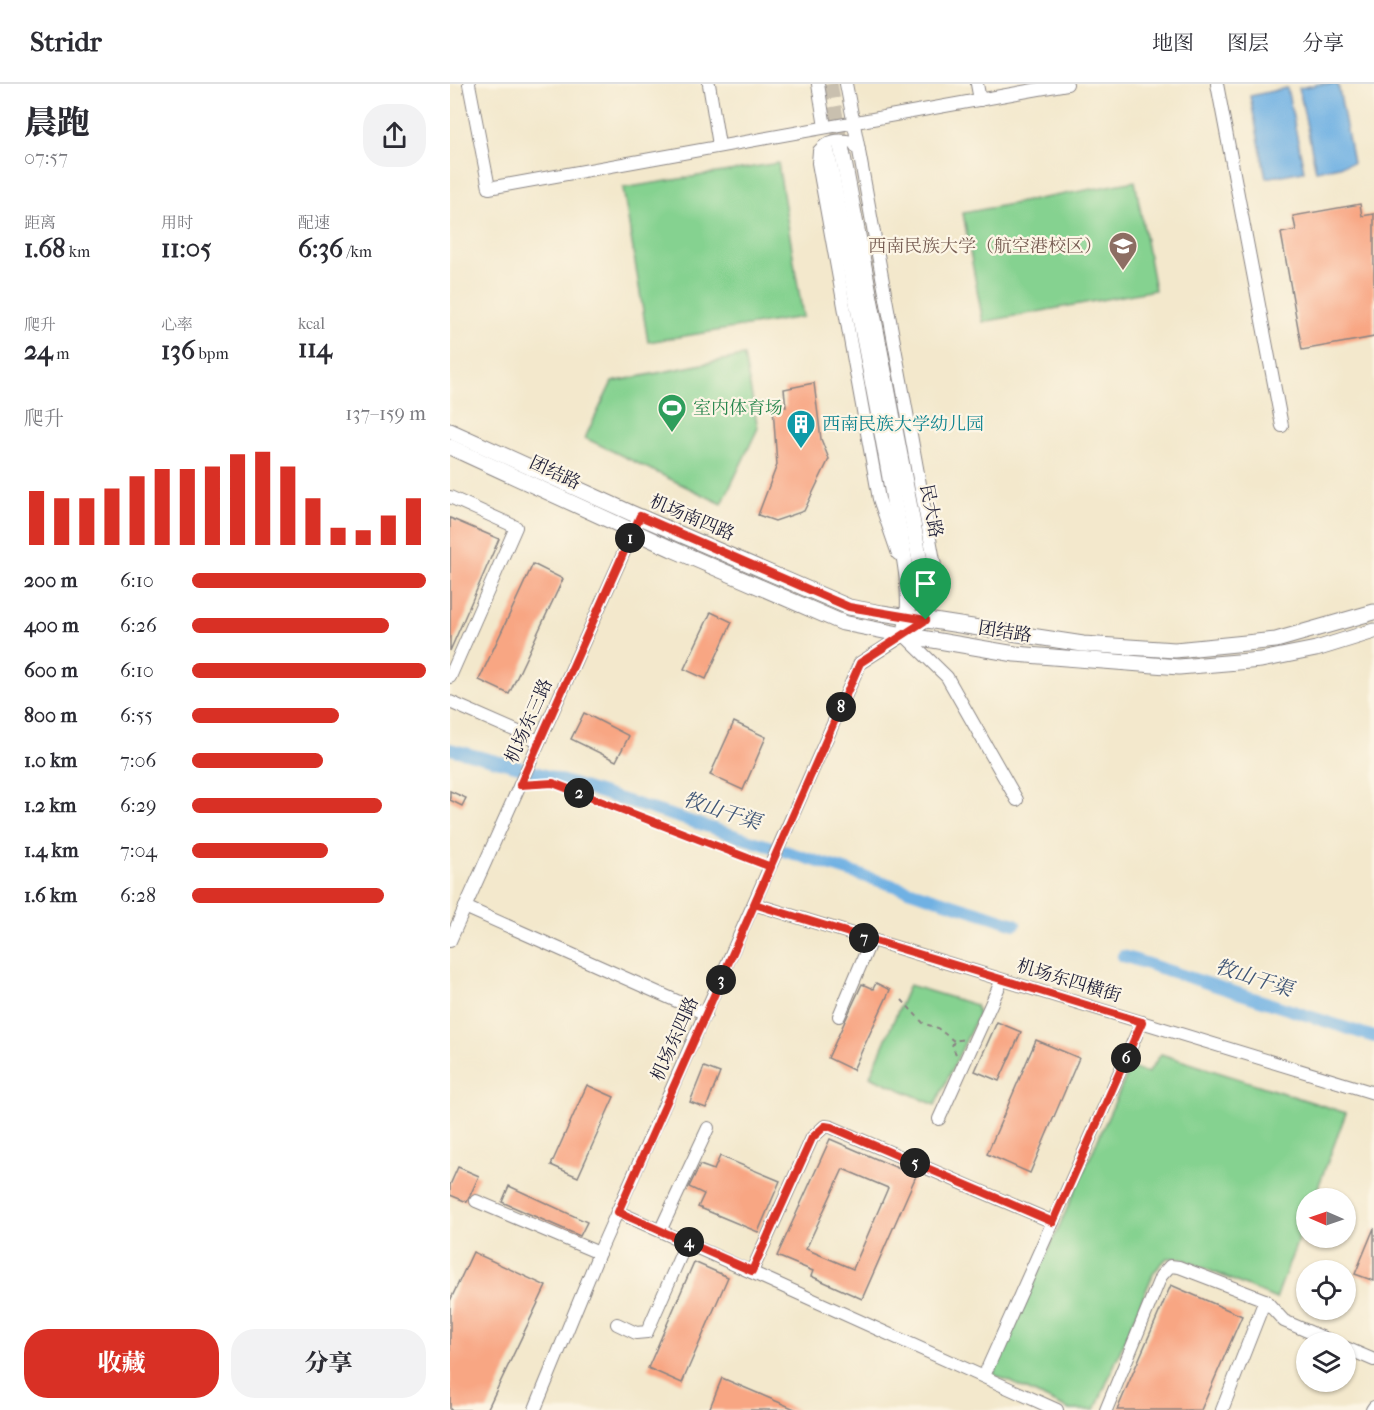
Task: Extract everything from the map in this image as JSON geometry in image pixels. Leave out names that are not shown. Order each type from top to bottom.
[{"type":"main road","name":"民大路","points":[[904,635],[908,617],[905,574],[834,147],[922,571],[926,620]]},
{"type":"main road","name":"机场南四路","points":[[450,431],[637,524],[849,607],[926,620]]},
{"type":"main road","name":"团结路","points":[[450,447],[637,524],[843,622],[904,635],[1015,654],[1179,667],[1261,660],[1316,649],[1374,631]]},
{"type":"main road","name":"团结路","points":[[926,620],[1083,644],[1175,650],[1276,640],[1374,612]]},
{"type":"main road","points":[[904,635],[926,620]]},
{"type":"street","points":[[469,84],[489,188],[1066,84]]},
{"type":"street","points":[[709,84],[719,145]]},
{"type":"street","points":[[818,84],[825,127]]},
{"type":"street","points":[[846,84],[935,566],[926,620]]},
{"type":"street","points":[[977,84],[980,100]]},
{"type":"street","points":[[1217,84],[1282,426]]},
{"type":"street","points":[[812,130],[879,499],[905,574]]},
{"type":"street","points":[[818,163],[819,151],[828,142],[853,142],[859,151]]},
{"type":"street","points":[[450,497],[516,527],[450,677]]},
{"type":"street","name":"机场东三路","points":[[450,941],[637,524]]},
{"type":"street","points":[[904,635],[947,677],[1017,800]]},
{"type":"street","name":"机场东四路","points":[[536,1410],[599,1253],[860,663],[904,635]]},
{"type":"street","points":[[450,702],[539,741]]},
{"type":"street","name":"机场东四横街","points":[[754,904],[1374,1093]]},
{"type":"street","points":[[465,908],[706,1014]]},
{"type":"street","points":[[839,1016],[871,940]]},
{"type":"street","points":[[939,1119],[1002,980]]},
{"type":"street","points":[[984,1376],[1142,1022]]},
{"type":"street","points":[[752,1271],[812,1138],[825,1126],[1053,1222]]},
{"type":"street","points":[[661,1229],[708,1128]]},
{"type":"street","points":[[476,1201],[599,1253]]},
{"type":"street","points":[[618,1212],[661,1229],[1057,1410]]},
{"type":"street","points":[[617,1324],[636,1333],[647,1332],[687,1241]]},
{"type":"street","points":[[1106,1410],[1161,1276],[1170,1266],[1179,1267],[1265,1300],[1284,1321],[1310,1332]]},
{"type":"street","points":[[1222,1410],[1265,1300]]},
{"type":"street","points":[[1356,1352],[1374,1360]]},
{"type":"path","points":[[520,785],[553,783],[771,866]]},
{"type":"path","points":[[902,1000],[924,1024],[936,1027],[954,1041]]},
{"type":"green space","points":[[778,163],[803,317],[648,342],[623,188]]},
{"type":"green space","points":[[1135,181],[1155,290],[983,322],[963,213]]},
{"type":"green space","name":"室内体育场","points":[[744,356],[758,428],[722,504],[585,438],[612,382]]},
{"type":"green space","points":[[909,985],[976,1005],[978,1015],[935,1105],[870,1076]]},
{"type":"green space","points":[[1161,1054],[1346,1113],[1318,1188],[1296,1188],[1296,1245],[1276,1299],[1181,1258],[1167,1258],[1154,1272],[1095,1410],[1070,1410],[993,1374],[1130,1068],[1148,1073]]},
{"type":"water","points":[[1338,84],[1353,163],[1316,171],[1299,88]]},
{"type":"water","points":[[1287,88],[1304,171],[1266,178],[1250,96]]},
{"type":"building","points":[[1360,204],[1362,216],[1374,214],[1374,337],[1302,350],[1281,233],[1296,230],[1293,216]]},
{"type":"building","name":"西南民族大学幼儿园","points":[[814,383],[821,439],[829,459],[804,511],[775,521],[758,515],[777,465],[773,407],[786,407],[784,389]]},
{"type":"building","points":[[450,518],[499,539],[450,651]]},
{"type":"building","points":[[533,564],[563,579],[509,694],[479,680]]},
{"type":"building","points":[[711,612],[732,622],[706,679],[684,669]]},
{"type":"building","points":[[584,713],[629,736],[616,761],[571,739]]},
{"type":"building","points":[[734,722],[766,737],[743,790],[710,775]]},
{"type":"building","points":[[450,791],[466,798],[462,806],[450,800]]},
{"type":"building","points":[[876,983],[890,990],[853,1070],[828,1058],[862,984],[873,989]]},
{"type":"building","points":[[997,1022],[1021,1032],[999,1081],[975,1071]]},
{"type":"building","points":[[1036,1040],[1079,1058],[1030,1173],[987,1154]]},
{"type":"building","points":[[704,1067],[720,1073],[706,1108],[690,1102]]},
{"type":"building","points":[[587,1085],[614,1097],[578,1177],[551,1165]]},
{"type":"building","points":[[830,1139],[916,1176],[862,1299],[811,1276],[813,1271],[777,1256]],"holes":[[[843,1169],[888,1188],[853,1269],[806,1249]]]},
{"type":"building","points":[[720,1156],[780,1181],[758,1232],[698,1207],[704,1194],[689,1187],[700,1165],[714,1170]]},
{"type":"building","points":[[458,1167],[479,1176],[467,1202],[450,1195],[450,1185]]},
{"type":"building","points":[[509,1186],[587,1222],[580,1236],[502,1202]]},
{"type":"building","points":[[1374,1228],[1374,1281],[1356,1274]]},
{"type":"building","points":[[473,1252],[546,1286],[487,1410],[450,1410],[450,1301]]},
{"type":"building","points":[[694,1262],[728,1277],[682,1383],[648,1368]]},
{"type":"building","points":[[1171,1285],[1242,1316],[1201,1410],[1117,1410]]},
{"type":"building","points":[[722,1378],[797,1410],[709,1410]]},
{"type":"waterway","name":"牧山干渠","points":[[450,749],[519,767],[1015,924]]},
{"type":"waterway","name":"牧山干渠","points":[[1123,956],[1374,1037]]},
{"type":"tunnel","points":[[830,84],[841,146]]},
{"type":"place","name":"西南民族大学（航空港校区）","points":[[1123,272]]},
{"type":"place","name":"室内体育场","points":[[672,434]]},
{"type":"place","name":"西南民族大学幼儿园","points":[[801,450]]},
{"type":"route","points":[[926,620],[849,607],[640,516],[520,785],[553,783],[771,867],[749,917],[729,961],[618,1212],[752,1271],[812,1138],[825,1126],[1053,1222],[1142,1022],[754,904],[783,839],[860,663],[926,620]]}]
